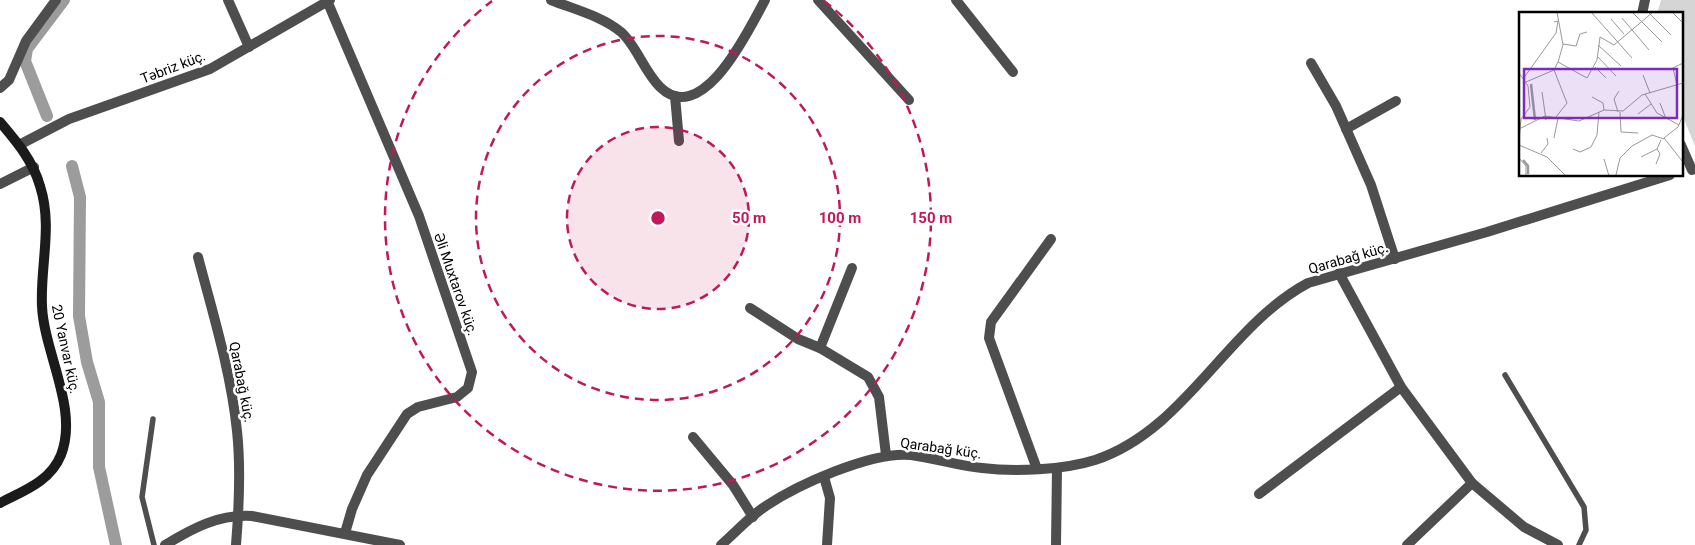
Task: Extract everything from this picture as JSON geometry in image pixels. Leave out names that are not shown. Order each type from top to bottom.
[{"type":"street","points":[[0,88],[9,80],[26,41],[56,0]]},
{"type":"street","points":[[228,0],[249,47]]},
{"type":"street","points":[[551,0],[612,26],[622,33],[629,41],[646,71],[662,89],[675,96],[697,93],[711,84],[737,52],[765,0]]},
{"type":"street","points":[[818,0],[909,100]]},
{"type":"street","points":[[956,0],[1013,72]]},
{"type":"street","name":"Təbriz küç.","points":[[19,145],[70,119],[210,69],[329,1]]},
{"type":"street","name":"Əli Muxtarov küç.","points":[[329,1],[419,216],[472,372],[468,388],[457,397],[418,407],[407,414],[367,475],[352,509],[345,533]]},
{"type":"street","points":[[1311,64],[1336,106],[1371,185],[1395,259]]},
{"type":"street","points":[[675,96],[679,141]]},
{"type":"street","points":[[1346,129],[1396,101]]},
{"type":"street","name":"20 Yanvar küç.","points":[[0,122],[34,167],[41,187],[46,218],[42,308],[65,416],[61,454],[53,469],[36,486],[0,503]]},
{"type":"street","points":[[1682,148],[1694,169]]},
{"type":"street","points":[[0,184],[34,167]]},
{"type":"street","name":"Qarabağ küç.","points":[[721,545],[763,508],[791,491],[886,455],[910,455],[983,468],[1057,468],[1095,460],[1126,446],[1171,412],[1267,310],[1289,293],[1308,283],[1395,259],[1667,176]]},
{"type":"street","points":[[1037,468],[989,338],[988,329],[1051,239]]},
{"type":"street","name":"Qarabağ küç.","points":[[198,257],[221,342],[237,431],[238,515],[236,545]]},
{"type":"street","points":[[820,348],[852,268]]},
{"type":"street","points":[[1339,273],[1400,387],[1472,483],[1524,527],[1558,545]]},
{"type":"street","points":[[750,308],[798,339],[820,348],[868,377],[880,396],[886,455]]},
{"type":"street","points":[[1259,494],[1400,387]]},
{"type":"street","points":[[694,437],[733,485],[753,517]]},
{"type":"street","points":[[1056,545],[1057,468]]},
{"type":"street","points":[[824,477],[830,498],[827,545]]},
{"type":"street","points":[[1407,545],[1472,483]]},
{"type":"street","points":[[165,545],[196,526],[238,515],[345,533],[366,542],[400,545]]},
{"type":"lane","points":[[1505,375],[1584,507],[1586,530],[1579,545]]},
{"type":"lane","points":[[153,419],[142,497],[154,545]]},
{"type":"shaded area","points":[[1661,0],[1695,0],[1695,146],[1682,114],[1682,12],[1658,12]]},
{"type":"waterway","points":[[47,116],[25,61],[27,49],[64,0]]},
{"type":"waterway","points":[[72,166],[80,197],[79,316],[87,362],[99,402],[99,467],[116,545]]}]
